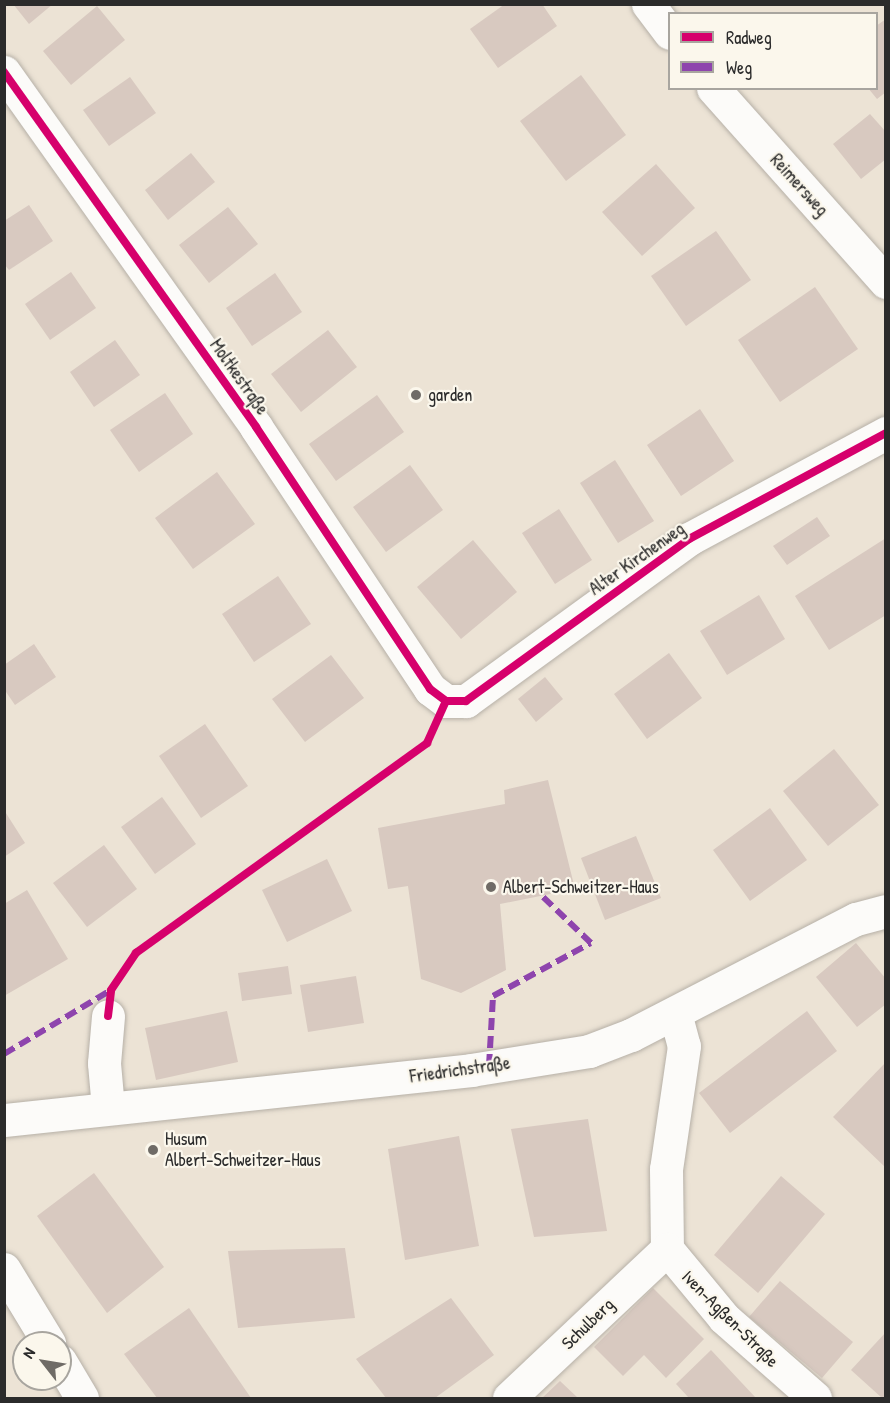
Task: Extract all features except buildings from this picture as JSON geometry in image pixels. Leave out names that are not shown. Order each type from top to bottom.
[{"type":"street","points":[[648,4],[668,32]]},
{"type":"street","name":"Moltkestraße","points":[[4,72],[256,427],[430,689],[446,701]]},
{"type":"street","name":"Reimersweg","points":[[715,90],[885,282]]},
{"type":"street","name":"Alter Kirchenweg","points":[[446,701],[466,701],[689,539],[885,433]]},
{"type":"street","name":"Friedrichstraße","points":[[4,1120],[471,1070],[589,1051],[675,1013],[856,919],[885,910]]},
{"type":"street","points":[[667,1249],[666,1169],[684,1046],[675,1013]]},
{"type":"street","points":[[108,1016],[104,1063],[108,1108]]},
{"type":"street","name":"Schulberg","points":[[509,1398],[667,1249]]},
{"type":"street","name":"Iven-Agßen-Straße","points":[[667,1249],[723,1318],[815,1398]]},
{"type":"street","points":[[4,1269],[42,1331]]},
{"type":"street","points":[[72,1381],[82,1398]]},
{"type":"marked path","points":[[489,1066],[493,996],[591,943],[542,896]]},
{"type":"marked path","points":[[4,1054],[111,990]]},
{"type":"cycle path","points":[[4,72],[256,427],[430,689],[446,701]]},
{"type":"cycle path","points":[[446,701],[466,701],[689,539],[886,433]]},
{"type":"cycle path","points":[[108,1016],[111,990],[136,953],[427,743],[446,701]]},
{"type":"place","name":"garden","points":[[416,395]]},
{"type":"place","name":"Albert-Schweitzer-Haus","points":[[491,887]]},
{"type":"place","name":"Husum Albert-Schweitzer-Haus","points":[[153,1150]]}]
